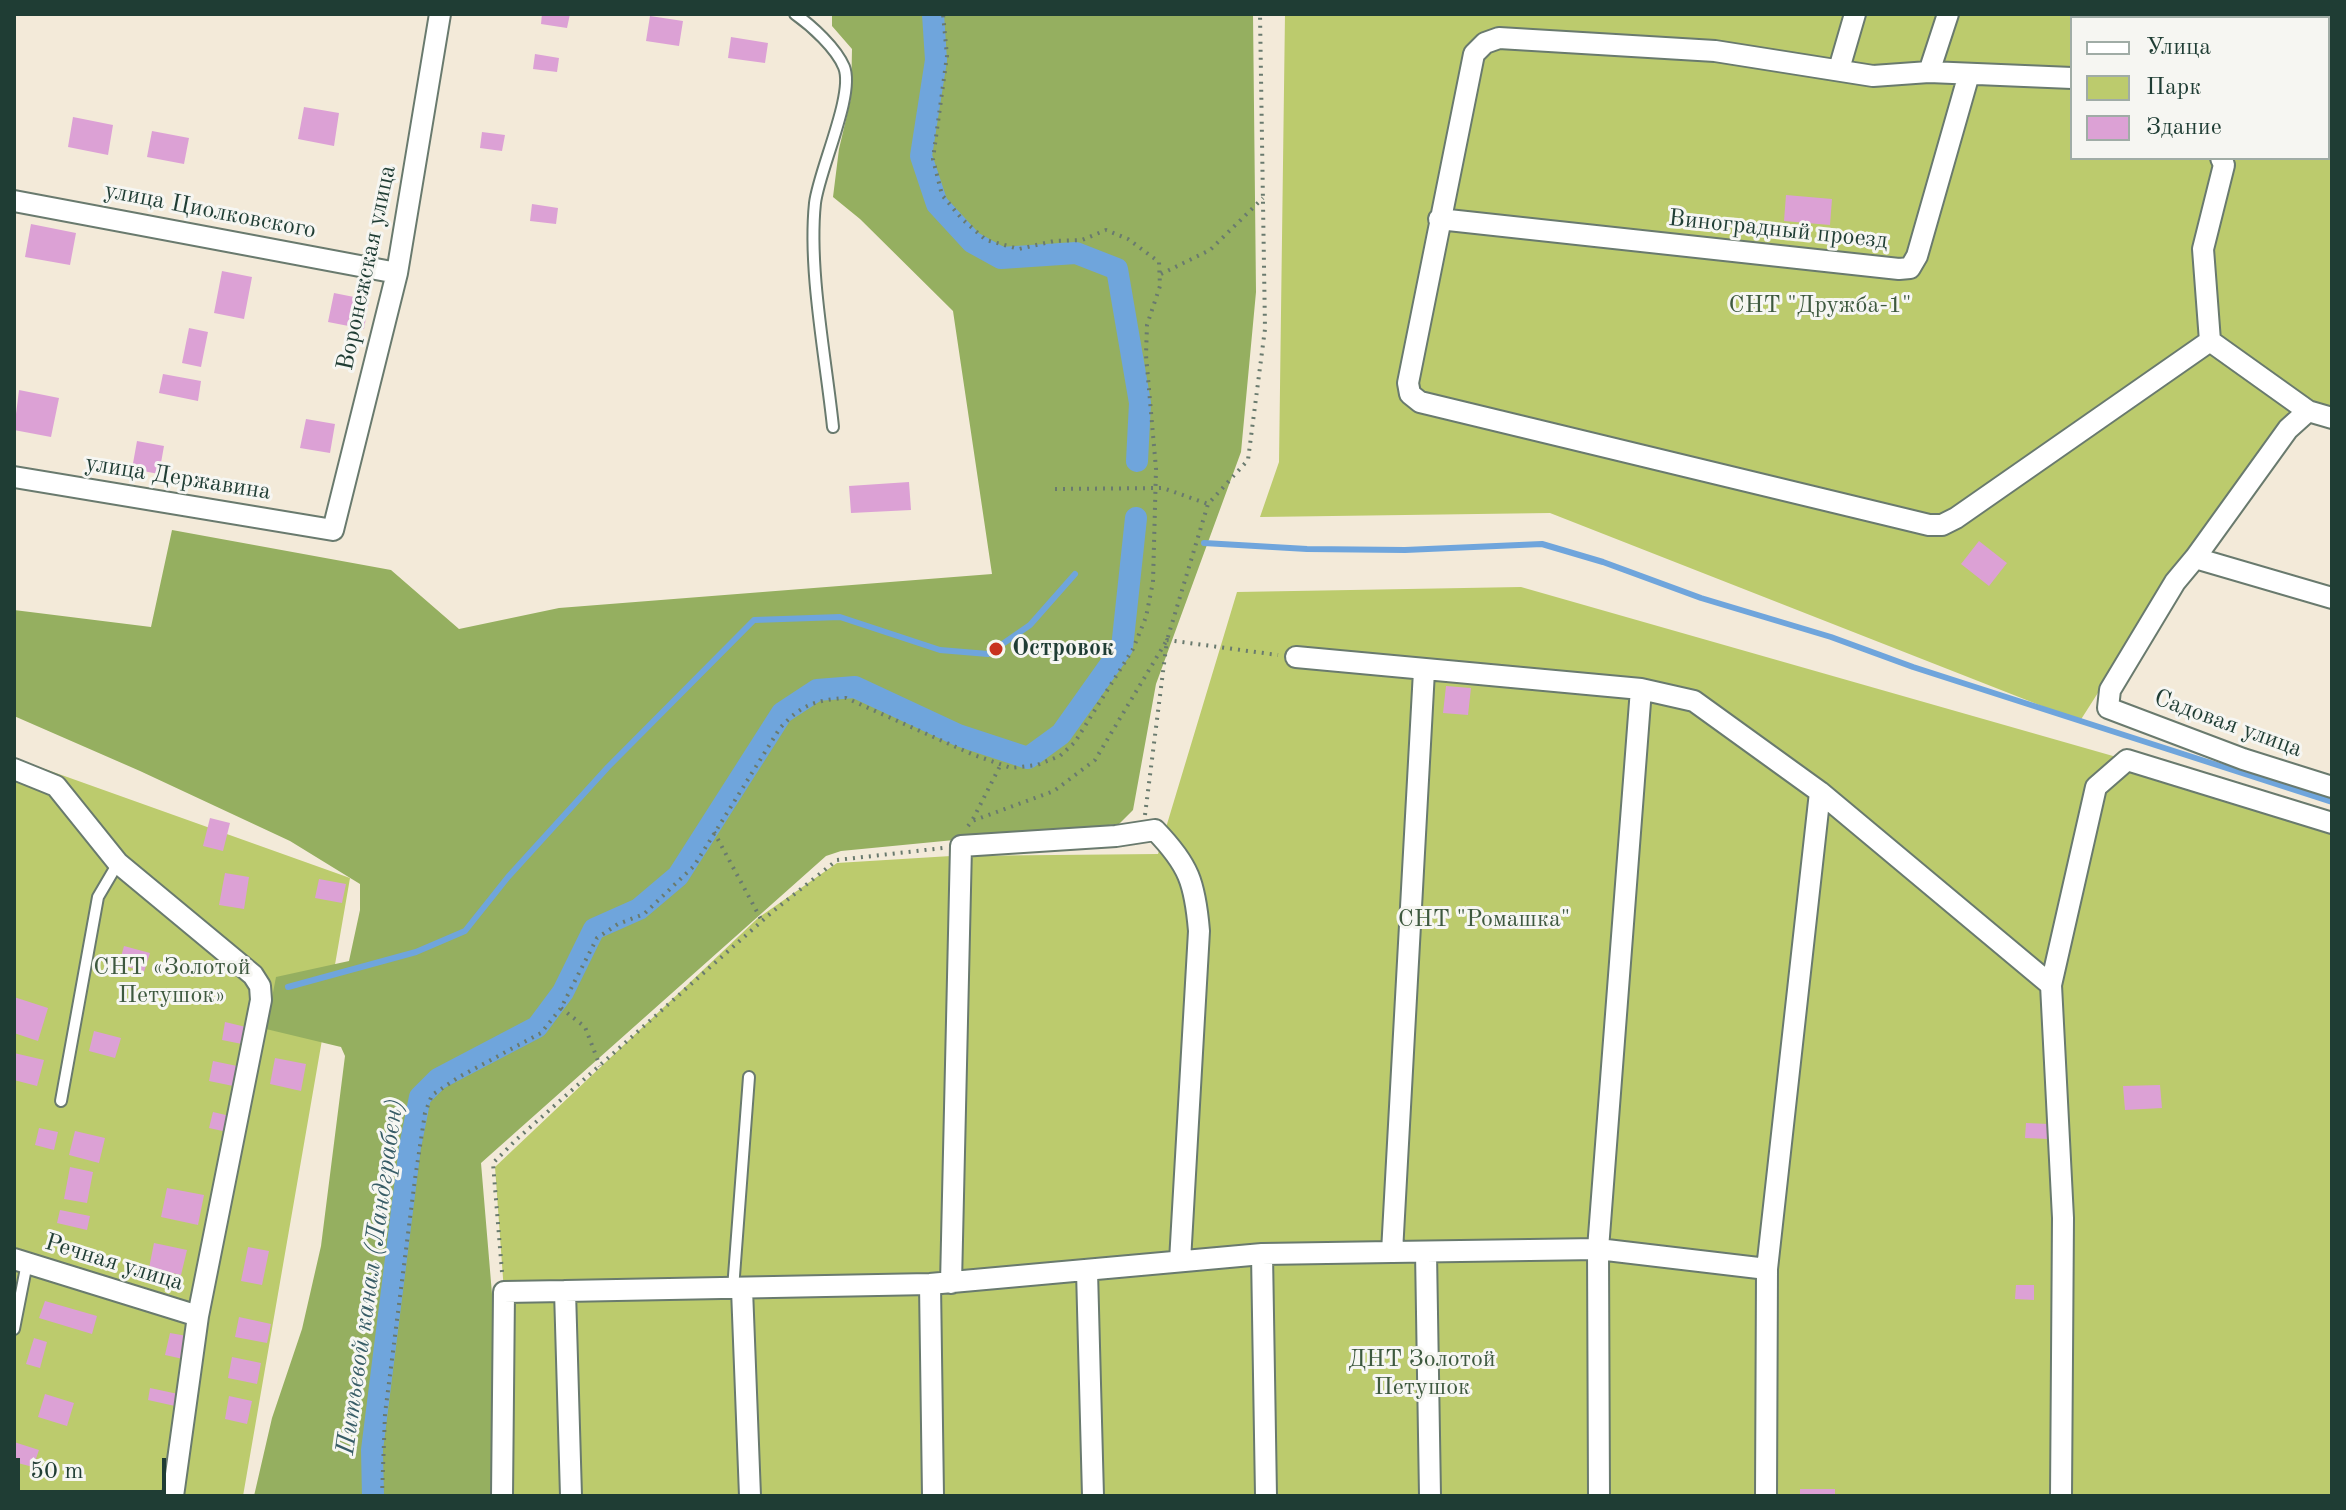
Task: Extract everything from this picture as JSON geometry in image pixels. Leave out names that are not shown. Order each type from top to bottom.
[{"type":"street","name":"Воронежская улица","points":[[333,530],[397,273],[440,14]]},
{"type":"street","points":[[1839,69],[1855,14]]},
{"type":"street","points":[[1929,72],[1948,14]]},
{"type":"street","points":[[2070,78],[1929,72],[1873,76],[1715,51],[1499,38],[1485,43],[1474,54],[1408,383],[1410,394],[1420,402],[1929,525],[1942,525],[2210,341]]},
{"type":"street","name":"Виноградный проезд","points":[[1439,219],[1910,268],[1917,256],[1969,74]]},
{"type":"street","points":[[2210,341],[2203,249],[2224,165],[2222,160]]},
{"type":"street","name":"улица Циолковского","points":[[14,201],[397,273]]},
{"type":"street","points":[[2210,341],[2308,411],[2332,418]]},
{"type":"street","points":[[2308,411],[2288,429],[2195,558],[2332,598]]},
{"type":"street","name":"улица Державина","points":[[14,477],[333,530]]},
{"type":"street","name":"Садовая улица","points":[[2195,558],[2175,582],[2110,690],[2108,708],[2243,759],[2332,787]]},
{"type":"street","points":[[1296,657],[1641,689],[1694,701],[1820,792],[2051,985]]},
{"type":"street","points":[[1392,1252],[1424,671]]},
{"type":"street","points":[[1599,1496],[1598,1249],[1641,689]]},
{"type":"street","points":[[2061,1496],[2063,1218],[2051,985],[2096,787],[2127,760],[2332,823]]},
{"type":"street","points":[[14,769],[56,786],[118,863],[253,975],[260,986],[261,1000],[198,1316],[173,1496]]},
{"type":"street","points":[[1766,1496],[1767,1269],[1820,792]]},
{"type":"street","points":[[933,1496],[961,846],[1116,836],[1155,830],[1175,850],[1195,890],[1199,931],[1180,1261]]},
{"type":"street","points":[[502,1496],[504,1292],[940,1283],[1262,1254],[1598,1249],[1767,1269]]},
{"type":"street","points":[[1426,1252],[1430,1496]]},
{"type":"street","points":[[1262,1254],[1266,1496]]},
{"type":"street","name":"Речная улица","points":[[21,1261],[198,1316]]},
{"type":"street","points":[[1087,1271],[1093,1496]]},
{"type":"street","points":[[737,1289],[750,1496]]},
{"type":"street","points":[[565,1291],[571,1496]]},
{"type":"lane","points":[[795,14],[814,27],[845,69],[843,111],[826,155],[816,202],[816,275],[833,427]]},
{"type":"lane","points":[[61,1101],[98,897],[118,863]]},
{"type":"lane","points":[[737,1289],[749,1077]]},
{"type":"lane","points":[[14,1329],[21,1261]]},
{"type":"path","points":[[382,1496],[385,1414],[425,1113],[432,1095],[541,1033],[561,1008],[597,938],[618,924],[644,914],[694,866],[780,728],[797,710],[823,700],[846,698],[1011,768],[1037,765],[1060,756],[1075,742],[1133,649],[1146,617],[1153,582],[1156,488],[1146,355],[1147,325],[1160,286],[1159,262],[1128,239],[1106,230],[1082,240],[1054,241],[1019,249],[986,240],[962,219],[942,195],[933,159],[947,56],[943,14]]},
{"type":"path","points":[[1145,831],[1145,810],[1167,640],[1208,504],[1248,460],[1265,329],[1260,14]]},
{"type":"path","points":[[1160,275],[1210,250],[1263,198]]},
{"type":"path","points":[[1055,489],[1156,488],[1208,504]]},
{"type":"path","points":[[1167,640],[1296,657]]},
{"type":"path","points":[[972,821],[1054,791],[1095,760],[1167,640]]},
{"type":"path","points":[[504,1292],[493,1163],[762,921],[837,860],[961,846],[963,833],[1001,764]]},
{"type":"path","points":[[714,831],[762,921]]},
{"type":"path","points":[[561,1008],[585,1027],[600,1066]]},
{"type":"green space","points":[[832,14],[1253,14],[1256,292],[1241,452],[1156,684],[1133,810],[1119,824],[841,851],[826,856],[481,1163],[492,1294],[493,1496],[254,1496],[272,1418],[302,1329],[321,1246],[345,1056],[341,1047],[266,1029],[276,977],[349,961],[360,910],[360,884],[290,841],[14,716],[14,610],[151,627],[172,530],[391,570],[459,629],[559,608],[992,574],[953,311],[860,219],[833,197],[839,149],[851,98],[852,49],[832,26]]},
{"type":"green space","name":"СНТ \"Дружба-1\"","points":[[1285,14],[2332,14],[2332,409],[2298,400],[2182,561],[2080,721],[1550,513],[1260,517],[1279,462]]},
{"type":"green space","name":"СНТ \"Ромашка\"","points":[[1521,587],[2127,760],[2332,827],[2332,1496],[503,1496],[504,1292],[495,1167],[758,918],[837,863],[951,856],[1158,854],[1237,592]]},
{"type":"green space","name":"СНТ «Золотой Петушок»","points":[[14,758],[350,878],[243,1496],[14,1496]]},
{"type":"building","points":[[542,14],[570,14],[567,28],[541,24]]},
{"type":"building","points":[[650,16],[683,21],[679,46],[646,41]]},
{"type":"building","points":[[731,37],[768,43],[765,63],[728,58]]},
{"type":"building","points":[[535,54],[559,58],[557,72],[533,69]]},
{"type":"building","points":[[304,107],[339,113],[334,146],[298,139]]},
{"type":"building","points":[[73,117],[113,125],[108,155],[68,147]]},
{"type":"building","points":[[152,131],[189,138],[184,164],[147,157]]},
{"type":"building","points":[[482,132],[505,135],[502,151],[480,148]]},
{"type":"building","points":[[1786,195],[1832,199],[1830,225],[1784,221]]},
{"type":"building","points":[[532,204],[558,208],[556,224],[530,221]]},
{"type":"building","points":[[31,224],[76,233],[70,265],[25,257]]},
{"type":"building","points":[[222,271],[252,277],[244,319],[214,313]]},
{"type":"building","points":[[334,293],[369,300],[364,329],[328,322]]},
{"type":"building","points":[[189,328],[208,332],[201,367],[182,363]]},
{"type":"building","points":[[163,374],[201,381],[198,401],[159,393]]},
{"type":"building","points":[[19,390],[59,398],[51,437],[14,430]]},
{"type":"building","points":[[306,419],[335,424],[330,453],[300,448]]},
{"type":"building","points":[[137,441],[164,446],[159,474],[132,469]]},
{"type":"building","points":[[909,482],[911,510],[851,513],[849,486]]},
{"type":"building","points":[[1979,541],[2007,563],[1989,586],[1961,564]]},
{"type":"building","points":[[1446,686],[1471,688],[1468,715],[1443,713]]},
{"type":"building","points":[[210,818],[230,823],[223,851],[203,846]]},
{"type":"building","points":[[225,873],[249,877],[244,909],[219,905]]},
{"type":"building","points":[[319,879],[346,884],[342,903],[315,898]]},
{"type":"building","points":[[124,946],[150,953],[144,972],[119,964]]},
{"type":"building","points":[[14,997],[48,1008],[38,1041],[14,1033]]},
{"type":"building","points":[[225,1022],[246,1027],[242,1044],[222,1040]]},
{"type":"building","points":[[94,1031],[121,1038],[115,1058],[89,1051]]},
{"type":"building","points":[[14,1053],[44,1060],[37,1086],[14,1080]]},
{"type":"building","points":[[275,1058],[306,1064],[301,1091],[270,1084]]},
{"type":"building","points":[[213,1061],[242,1067],[238,1087],[209,1081]]},
{"type":"building","points":[[2160,1085],[2162,1108],[2125,1110],[2123,1086]]},
{"type":"building","points":[[213,1112],[230,1116],[227,1132],[209,1128]]},
{"type":"building","points":[[2026,1123],[2049,1124],[2049,1139],[2025,1138]]},
{"type":"building","points":[[39,1128],[58,1132],[54,1150],[35,1145]]},
{"type":"building","points":[[75,1131],[105,1138],[99,1163],[69,1155]]},
{"type":"building","points":[[70,1167],[93,1172],[87,1203],[64,1199]]},
{"type":"building","points":[[167,1188],[204,1195],[198,1225],[161,1217]]},
{"type":"building","points":[[60,1210],[90,1216],[87,1230],[57,1223]]},
{"type":"building","points":[[154,1243],[187,1250],[181,1275],[149,1268]]},
{"type":"building","points":[[248,1247],[269,1251],[262,1285],[241,1281]]},
{"type":"building","points":[[2016,1285],[2034,1285],[2034,1300],[2015,1299]]},
{"type":"building","points":[[45,1301],[97,1316],[92,1334],[39,1318]]},
{"type":"building","points":[[239,1317],[271,1324],[267,1343],[235,1337]]},
{"type":"building","points":[[170,1333],[187,1336],[183,1359],[165,1355]]},
{"type":"building","points":[[34,1338],[47,1342],[40,1368],[26,1364]]},
{"type":"building","points":[[232,1357],[261,1363],[257,1384],[228,1378]]},
{"type":"building","points":[[150,1388],[178,1394],[175,1406],[148,1400]]},
{"type":"building","points":[[45,1394],[74,1403],[67,1426],[38,1417]]},
{"type":"building","points":[[229,1396],[252,1401],[247,1424],[225,1419]]},
{"type":"building","points":[[14,1442],[39,1450],[33,1467],[14,1462]]},
{"type":"building","points":[[1800,1489],[1835,1489],[1835,1496],[1800,1496]]},
{"type":"waterway","name":"Питьевой канал (Ландграбен)","points":[[933,14],[936,60],[921,156],[937,204],[972,242],[1001,258],[1076,253],[1117,269],[1140,403],[1137,461]]},
{"type":"waterway","name":"Питьевой канал (Ландграбен)","points":[[373,1496],[372,1450],[410,1147],[420,1097],[438,1079],[537,1027],[563,992],[594,929],[639,909],[678,876],[782,713],[817,690],[855,687],[958,735],[1028,758],[1061,734],[1122,648],[1136,518]]},
{"type":"waterway","points":[[1204,543],[1307,549],[1405,550],[1542,544],[2332,802]]},
{"type":"waterway","points":[[288,987],[416,952],[465,931],[508,877],[608,767],[754,620],[840,617],[940,650],[988,654],[1030,625],[1075,574]]},
{"type":"place","name":"Островок","points":[[996,649]]},
{"type":"park label","name":"ДНТ Золотой Петушок","points":[[1422,1374]]}]
